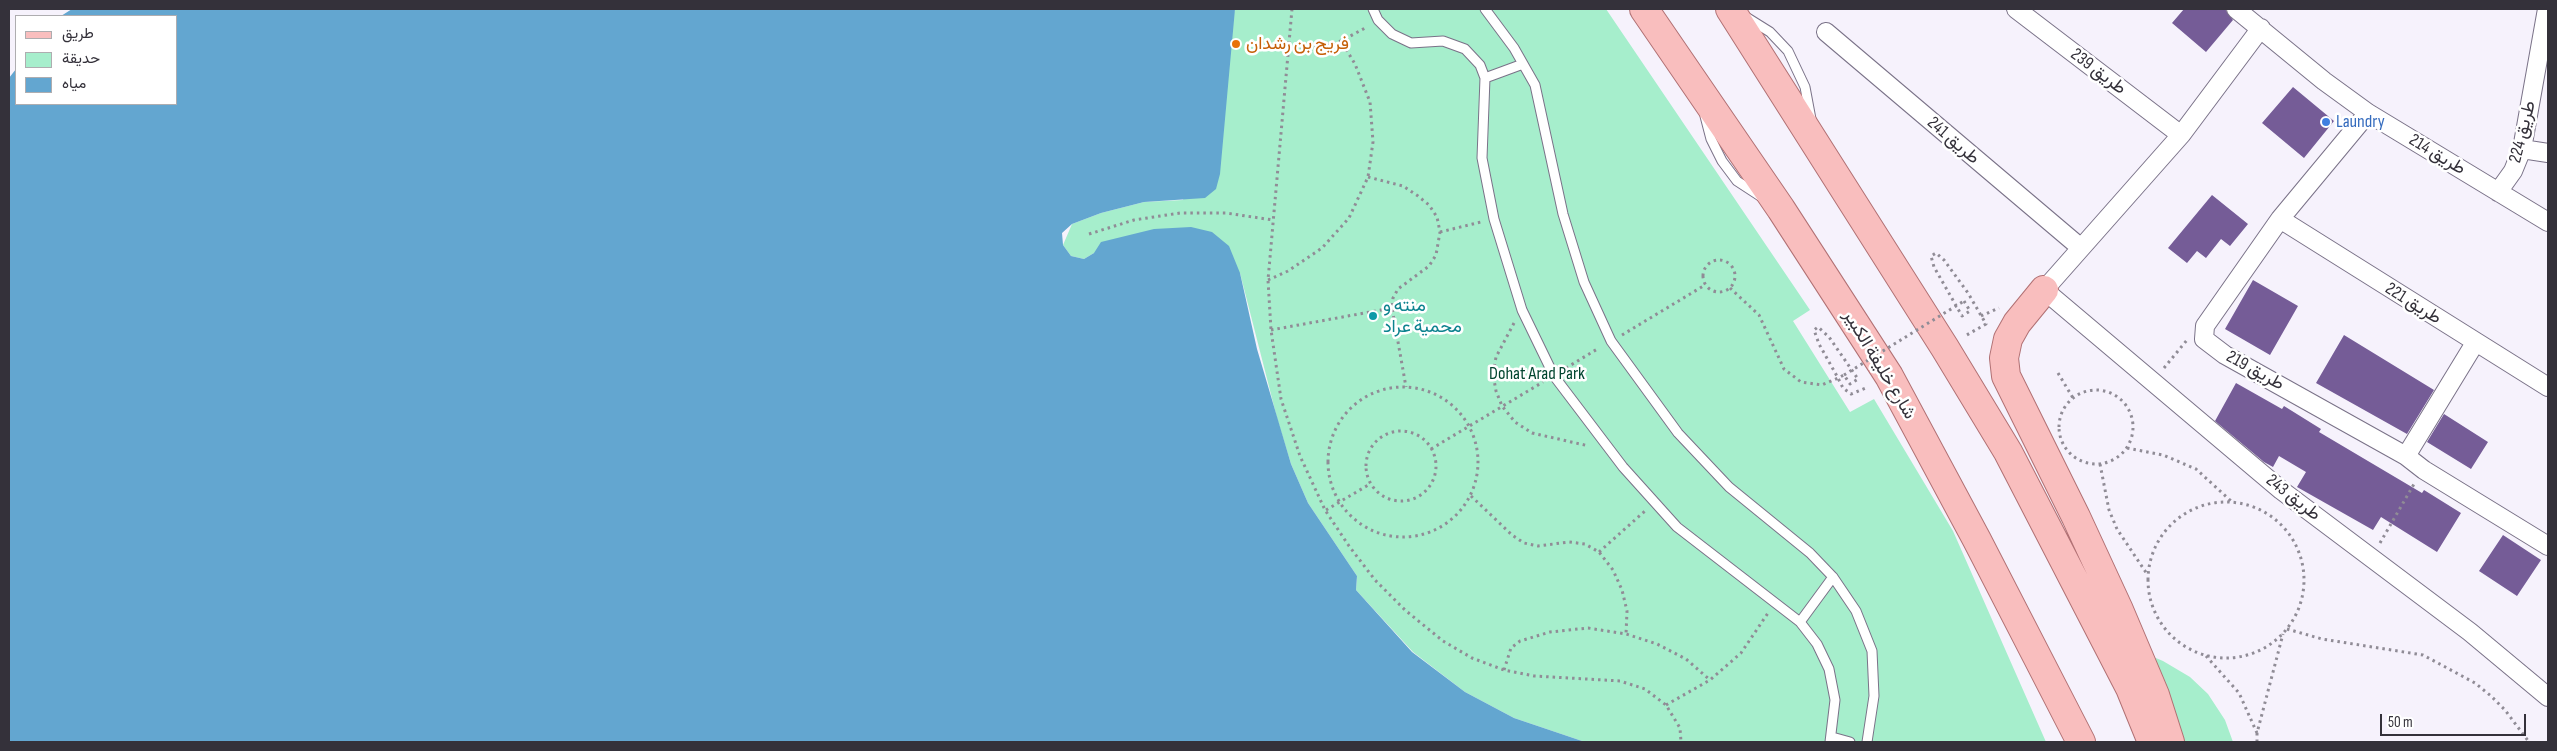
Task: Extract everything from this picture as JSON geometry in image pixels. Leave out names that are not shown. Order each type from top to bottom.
[{"type":"main road","name":"شارع خليفة الكبير","points":[[1644,9],[1781,209],[1889,376],[2081,742]]},
{"type":"main road","points":[[1730,9],[1945,348],[2008,452],[2130,688],[2152,742]]},
{"type":"main road","points":[[2044,290],[2008,339],[2004,358],[2006,376],[2076,517],[2119,610],[2155,694],[2170,742]]},
{"type":"main road","points":[[2048,676],[2065,742]]},
{"type":"street","name":"طريق 214","points":[[2236,9],[2324,81],[2368,113],[2548,222]]},
{"type":"street","name":"طريق 224","points":[[2498,192],[2513,171],[2522,149],[2546,28],[2548,9]]},
{"type":"street","name":"طريق 239","points":[[2025,12],[2181,135]]},
{"type":"street","points":[[2044,290],[2181,135],[2260,28]]},
{"type":"street","name":"طريق 241","points":[[1826,32],[2081,248]]},
{"type":"street","points":[[2205,326],[2280,219],[2368,113]]},
{"type":"street","points":[[2522,149],[2548,153]]},
{"type":"street","name":"طريق 221","points":[[2280,219],[2548,387]]},
{"type":"street","name":"طريق 243","points":[[2044,290],[2281,490],[2372,557],[2548,697]]},
{"type":"street","name":"طريق 219","points":[[2205,326],[2204,339],[2212,346],[2406,456],[2424,470],[2548,546]]},
{"type":"street","points":[[2406,456],[2475,343]]},
{"type":"lane","points":[[1373,9],[1378,20],[1392,34],[1410,43],[1443,41],[1465,49],[1480,64],[1485,78],[1482,158],[1494,219],[1522,310],[1554,376],[1612,452],[1677,527],[1800,622],[1817,644],[1829,669],[1835,700],[1831,740],[1850,742]]},
{"type":"lane","points":[[1484,9],[1514,48],[1535,85],[1563,214],[1584,282],[1611,341],[1678,433],[1729,487],[1810,553],[1834,578],[1856,610],[1872,651],[1874,696],[1868,742]]},
{"type":"lane","points":[[1485,78],[1523,64]]},
{"type":"lane","points":[[1800,622],[1834,578]]},
{"type":"path","points":[[1292,9],[1268,280],[1271,330],[1281,399],[1300,456],[1325,510],[1370,573],[1405,610],[1443,641],[1472,658],[1504,670],[1534,676],[1620,681],[1645,689],[1666,705],[1680,728],[1681,742]]},
{"type":"path","points":[[1288,51],[1314,48],[1341,40],[1378,20]]},
{"type":"path","points":[[1268,280],[1288,271],[1322,248],[1349,218],[1368,178],[1374,142],[1370,102],[1355,64],[1341,40]]},
{"type":"path","points":[[1368,178],[1403,186],[1418,196],[1429,205],[1437,217],[1440,232],[1436,255],[1429,266],[1398,289],[1393,298],[1392,308],[1406,387]]},
{"type":"path","points":[[1089,234],[1134,220],[1180,213],[1226,213],[1273,220]]},
{"type":"path","points":[[1440,232],[1494,219]]},
{"type":"path","points":[[1730,288],[1746,300],[1758,315],[1784,369],[1801,382],[1822,385],[1844,375],[1964,301],[1970,311],[1962,316],[1934,267],[1931,256],[1936,253],[1944,260],[1968,293],[1986,324],[1945,348]]},
{"type":"path","points":[[1721,260],[1728,263],[1736,275],[1730,288],[1717,293],[1705,285],[1703,278],[1708,265],[1721,260]]},
{"type":"path","points":[[1431,449],[1705,285]]},
{"type":"path","points":[[1271,330],[1392,308]]},
{"type":"path","points":[[1522,310],[1502,341],[1496,357],[1493,374],[1496,391],[1502,406],[1515,422],[1532,433],[1612,452]]},
{"type":"path","points":[[2152,382],[2183,344],[2205,326]]},
{"type":"path","points":[[1843,388],[1819,344],[1814,330],[1818,327],[1829,337],[1858,379],[1850,384],[1844,375]]},
{"type":"path","points":[[2058,373],[2073,398]]},
{"type":"path","points":[[1406,387],[1429,391],[1449,402],[1470,426],[1477,446],[1479,468],[1471,496],[1453,519],[1428,534],[1399,538],[1371,531],[1358,523],[1338,502],[1332,488],[1328,467],[1330,445],[1334,431],[1352,407],[1364,398],[1377,392],[1406,387]]},
{"type":"path","points":[[2102,390],[2116,395],[2127,406],[2133,419],[2133,434],[2126,448],[2119,456],[2100,464],[2084,462],[2070,454],[2061,441],[2059,425],[2063,410],[2073,398],[2086,391],[2102,390]]},
{"type":"path","points":[[1392,433],[1410,433],[1418,436],[1431,449],[1434,458],[1434,476],[1431,484],[1418,497],[1409,500],[1391,500],[1376,491],[1370,484],[1367,475],[1367,457],[1376,442],[1384,436],[1392,433]]},
{"type":"path","points":[[2126,448],[2163,455],[2196,469],[2232,501]]},
{"type":"path","points":[[2100,464],[2108,510],[2117,529],[2148,574]]},
{"type":"path","points":[[2372,557],[2424,470]]},
{"type":"path","points":[[1325,510],[1370,484]]},
{"type":"path","points":[[1471,496],[1512,535],[1524,543],[1538,546],[1569,542],[1585,544],[1599,552],[1613,570],[1622,590],[1627,611],[1626,634]]},
{"type":"path","points":[[2232,501],[2256,507],[2276,519],[2293,538],[2302,560],[2305,584],[2299,608],[2287,629],[2270,644],[2255,652],[2230,657],[2205,655],[2181,644],[2162,625],[2150,601],[2148,574],[2156,545],[2175,520],[2202,505],[2232,501]]},
{"type":"path","points":[[1599,552],[1654,502]]},
{"type":"path","points":[[1666,705],[1710,680],[1741,654],[1759,629],[1774,602]]},
{"type":"path","points":[[1504,670],[1511,648],[1520,641],[1550,632],[1588,628],[1626,634],[1657,644],[1686,659],[1710,680]]},
{"type":"path","points":[[2287,629],[2322,639],[2424,655],[2475,683],[2491,696],[2505,710],[2529,742]]},
{"type":"path","points":[[2256,742],[2283,634]]},
{"type":"path","points":[[2205,655],[2239,693],[2257,733]]},
{"type":"green space","name":"Dohat Arad Park","points":[[1235,9],[1606,9],[1810,310],[1793,321],[1850,412],[1874,399],[1953,531],[2046,742],[1585,742],[1514,718],[1465,692],[1413,652],[1356,590],[1357,576],[1308,503],[1291,464],[1277,418],[1240,273],[1094,253],[1084,259],[1071,256],[1063,245],[1072,224],[1101,213],[1144,202],[1183,200]]},
{"type":"green space","points":[[2144,653],[2163,661],[2190,677],[2208,694],[2225,720],[2233,742],[2175,742]]},
{"type":"water","points":[[72,9],[1235,9],[1220,174],[1216,189],[1205,198],[1144,202],[1101,213],[1072,224],[1062,233],[1063,245],[1071,256],[1084,259],[1094,253],[1101,242],[1154,229],[1191,227],[1212,232],[1229,246],[1240,273],[1257,349],[1291,464],[1308,503],[1357,576],[1356,590],[1412,652],[1465,692],[1514,718],[1585,742],[9,742],[9,78],[15,70],[15,105],[178,105],[178,15],[63,15]]},
{"type":"building","points":[[2184,9],[2225,9],[2233,20],[2206,52],[2172,23]]},
{"type":"building","points":[[2293,87],[2334,121],[2304,158],[2262,123]]},
{"type":"building","points":[[2212,195],[2248,224],[2230,246],[2221,239],[2206,258],[2197,251],[2187,263],[2168,248]]},
{"type":"building","points":[[2253,280],[2298,306],[2270,355],[2225,329]]},
{"type":"building","points":[[2344,335],[2434,390],[2407,434],[2316,383]]},
{"type":"building","points":[[2236,383],[2282,409],[2284,406],[2321,429],[2319,432],[2422,493],[2424,490],[2461,513],[2437,552],[2381,517],[2373,530],[2297,487],[2306,472],[2279,456],[2273,467],[2264,462],[2215,421]]},
{"type":"building","points":[[2444,414],[2488,442],[2471,469],[2427,442]]},
{"type":"building","points":[[2503,535],[2541,560],[2517,596],[2479,571]]},
{"type":"place","name":"فريج بن رشدان","points":[[1236,44]]},
{"type":"place","name":"Laundry","points":[[2326,122]]},
{"type":"place","name":"منته و محمية عراد","points":[[1373,316]]}]
